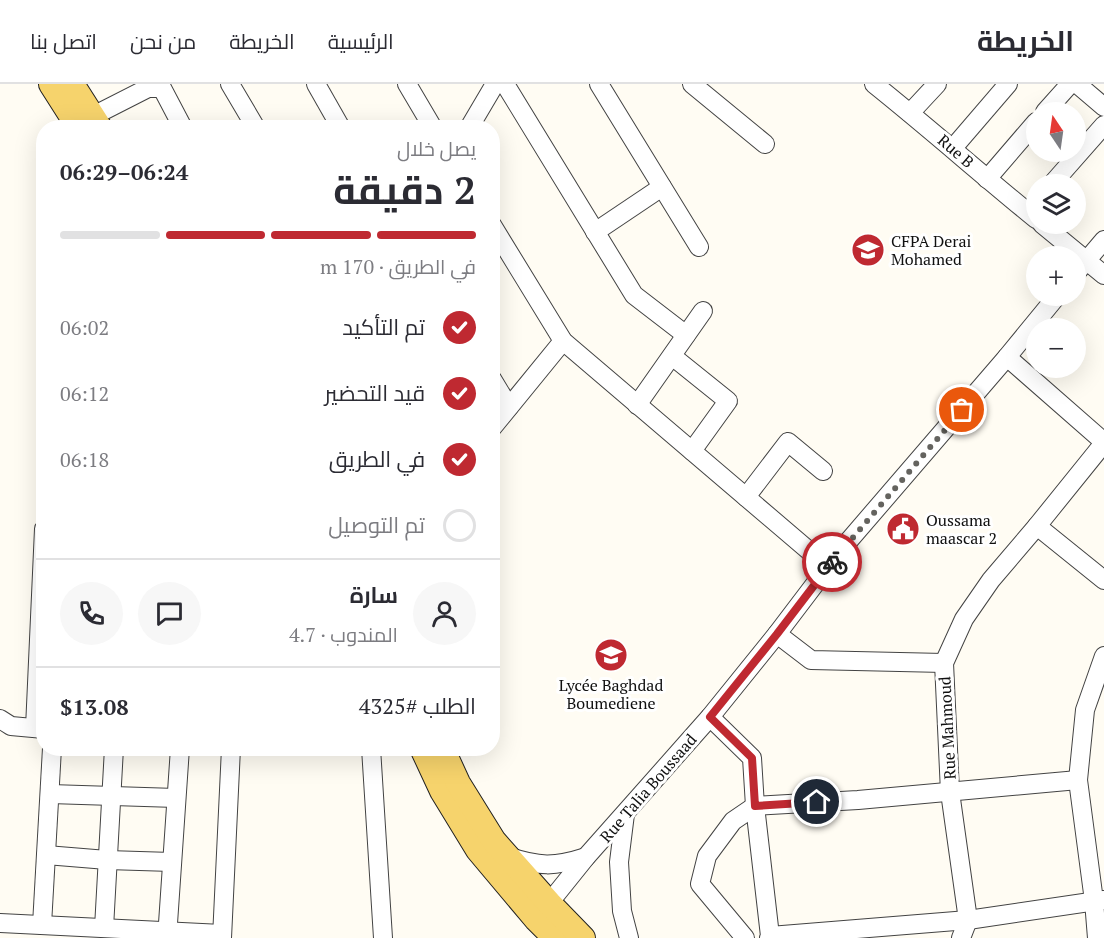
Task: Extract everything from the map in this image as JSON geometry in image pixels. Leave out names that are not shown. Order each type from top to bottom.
[{"type":"main road","points":[[51,84],[86,120]]},
{"type":"main road","points":[[72,84],[88,120]]},
{"type":"main road","points":[[427,756],[442,791],[478,850],[542,911],[583,938]]},
{"type":"main road","points":[[446,756],[458,783],[542,911],[555,938]]},
{"type":"street","points":[[316,84],[336,120]]},
{"type":"street","points":[[407,84],[428,120]]},
{"type":"street","points":[[474,120],[495,84]]},
{"type":"street","points":[[505,84],[634,295],[686,335]]},
{"type":"street","points":[[599,84],[699,247]]},
{"type":"street","points":[[692,84],[765,144]]},
{"type":"street","points":[[910,113],[937,84]]},
{"type":"street","points":[[953,148],[1008,84]]},
{"type":"street","points":[[1054,102],[1070,84]]},
{"type":"street","points":[[1077,84],[1104,108]]},
{"type":"street","name":"Rue B","points":[[876,85],[987,179],[1026,207]]},
{"type":"street","points":[[235,86],[252,120]]},
{"type":"street","points":[[96,120],[148,88],[162,88],[179,120]]},
{"type":"street","points":[[1061,174],[1104,124]]},
{"type":"street","points":[[987,179],[1026,134]]},
{"type":"street","points":[[595,231],[662,187]]},
{"type":"street","name":"Rue B","points":[[1053,234],[1064,246]]},
{"type":"street","points":[[500,238],[563,341],[828,567]]},
{"type":"street","points":[[1086,260],[1104,240]]},
{"type":"street","name":"Rue B","points":[[1086,268],[1104,275]]},
{"type":"street","name":"Rue Talia Boussaad","points":[[542,911],[586,857],[710,717],[777,634],[840,550],[1049,306]]},
{"type":"street","points":[[637,405],[703,311]]},
{"type":"street","points":[[500,418],[563,341]]},
{"type":"street","points":[[672,356],[728,401],[692,451]]},
{"type":"street","points":[[1007,357],[1104,443]]},
{"type":"street","points":[[500,392],[509,407]]},
{"type":"street","points":[[746,497],[788,442],[823,471]]},
{"type":"street","name":"Rue Mahmoud","points":[[968,920],[950,792],[944,663],[964,619],[991,580],[1104,443]]},
{"type":"street","points":[[1037,526],[1104,580]]},
{"type":"street","points":[[777,634],[811,660],[944,663]]},
{"type":"street","points":[[1097,938],[1099,900],[1078,780],[1085,710],[1104,656]]},
{"type":"street","points":[[710,717],[752,758],[769,937],[968,920],[1099,900]]},
{"type":"street","points":[[0,719],[11,726],[36,729]]},
{"type":"street","points":[[42,925],[52,756]]},
{"type":"street","points":[[104,928],[114,756]]},
{"type":"street","points":[[167,935],[179,756]]},
{"type":"street","points":[[0,923],[104,928],[167,935],[222,936],[231,756]]},
{"type":"street","points":[[372,756],[383,938]]},
{"type":"street","points":[[745,938],[700,884],[707,856],[733,820],[755,806],[1078,780]]},
{"type":"street","points":[[50,794],[176,798]]},
{"type":"street","points":[[625,814],[619,862],[622,911],[629,938]]},
{"type":"street","points":[[46,855],[172,862]]},
{"type":"street","points":[[507,856],[527,863],[547,865],[567,863],[586,857]]},
{"type":"street","points":[[961,938],[968,920]]},
{"type":"way so far","points":[[832,562],[962,410]]},
{"type":"place","name":"CFPA Derai Mohamed","points":[[868,250]]},
{"type":"place","name":"Oussama maascar 2","points":[[903,529]]},
{"type":"place","name":"Lycée Baghdad Boumediene","points":[[611,655]]},
{"type":"route","points":[[817,802],[755,806],[752,758],[710,717],[832,562]]}]
